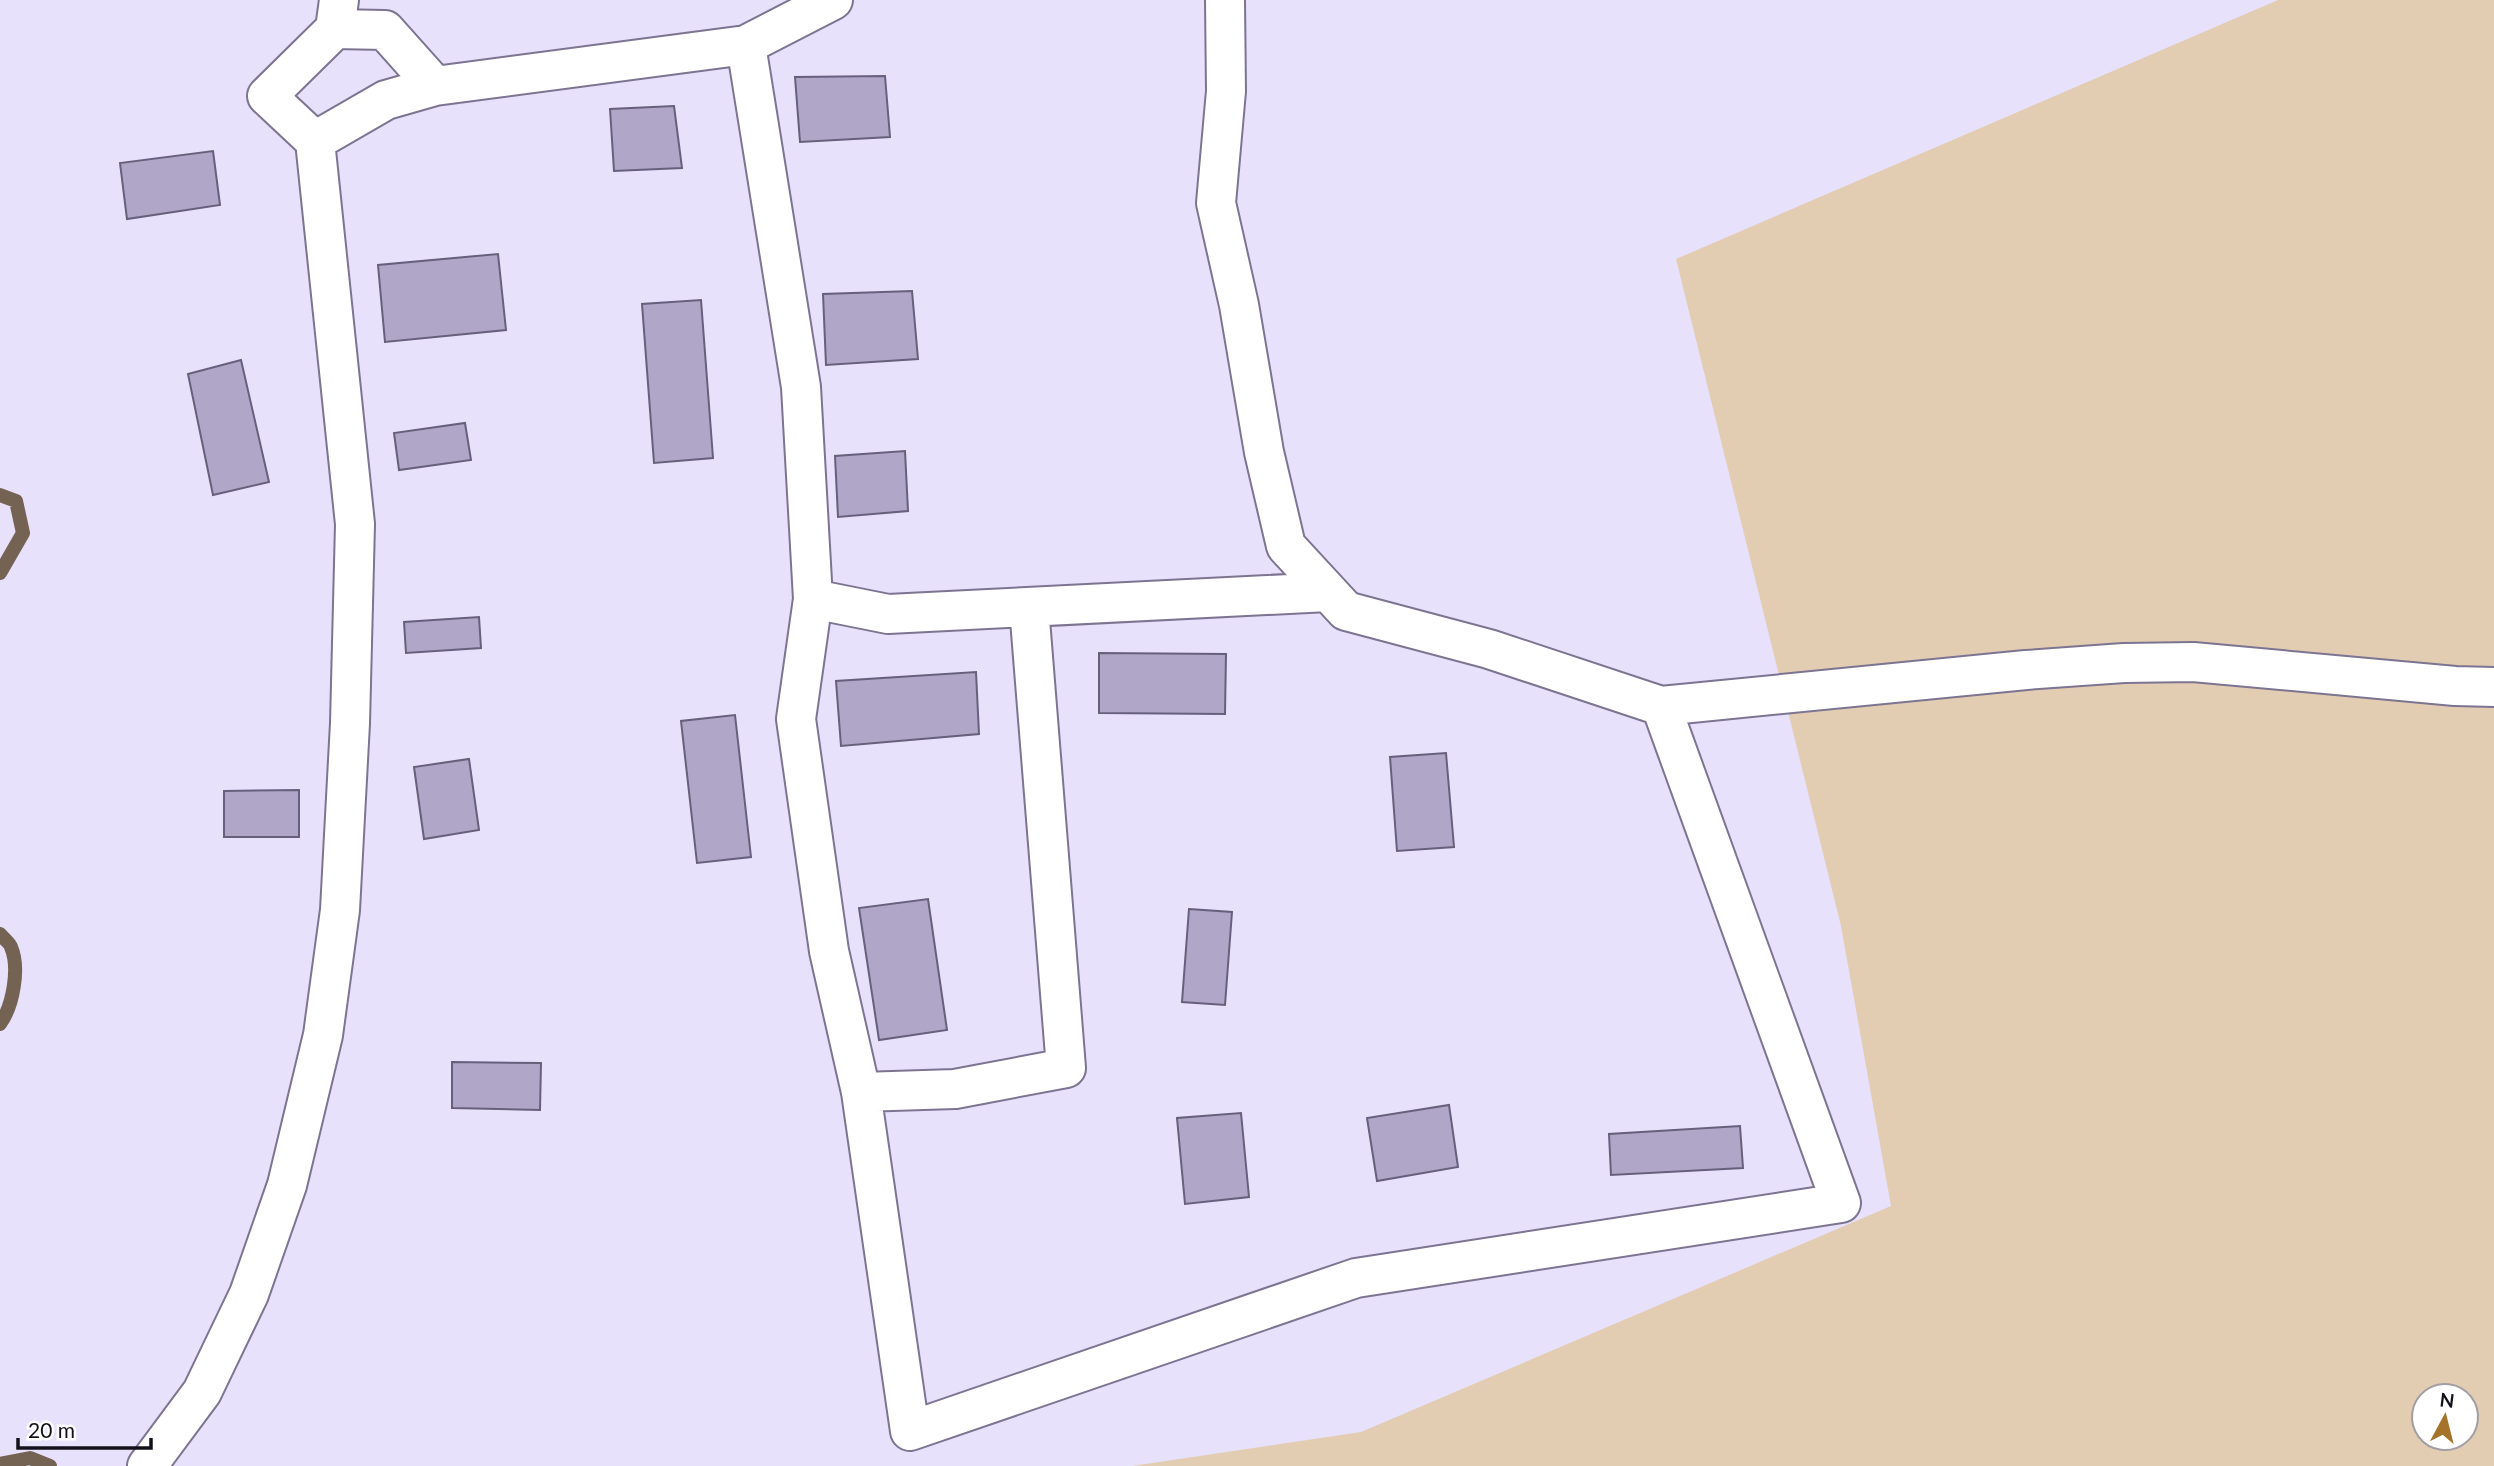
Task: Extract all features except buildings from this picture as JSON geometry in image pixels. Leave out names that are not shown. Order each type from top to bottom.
[{"type":"street","points":[[315,141],[386,100],[436,86],[746,45],[833,0]]},
{"type":"street","points":[[1225,0],[1226,91],[1216,203],[1238,305],[1264,452],[1286,547],[1346,611],[1489,649],[1661,706],[2124,663],[2193,662],[2455,686],[2494,687]]},
{"type":"street","points":[[147,1466],[202,1392],[249,1294],[287,1185],[323,1035],[340,910],[350,723],[355,524],[315,141],[267,96],[337,14],[377,15],[436,86]]},
{"type":"street","points":[[746,45],[801,387],[813,599],[796,719],[829,951],[861,1092],[910,1431],[1356,1278],[1841,1203],[1661,706]]},
{"type":"street","points":[[813,599],[888,614],[1328,592]]},
{"type":"street","points":[[861,1092],[955,1089],[1066,1068],[1029,607]]},
{"type":"shaded area","points":[[2278,0],[2494,0],[2494,1466],[1132,1466],[1361,1432],[1891,1206],[1841,926],[1676,259]]},
{"type":"waterway","points":[[0,495],[16,501],[23,533],[0,573]]},
{"type":"waterway","points":[[0,934],[10,945],[15,965],[12,997],[0,1024]]},
{"type":"waterway","points":[[0,1464],[30,1458],[50,1466]]}]
